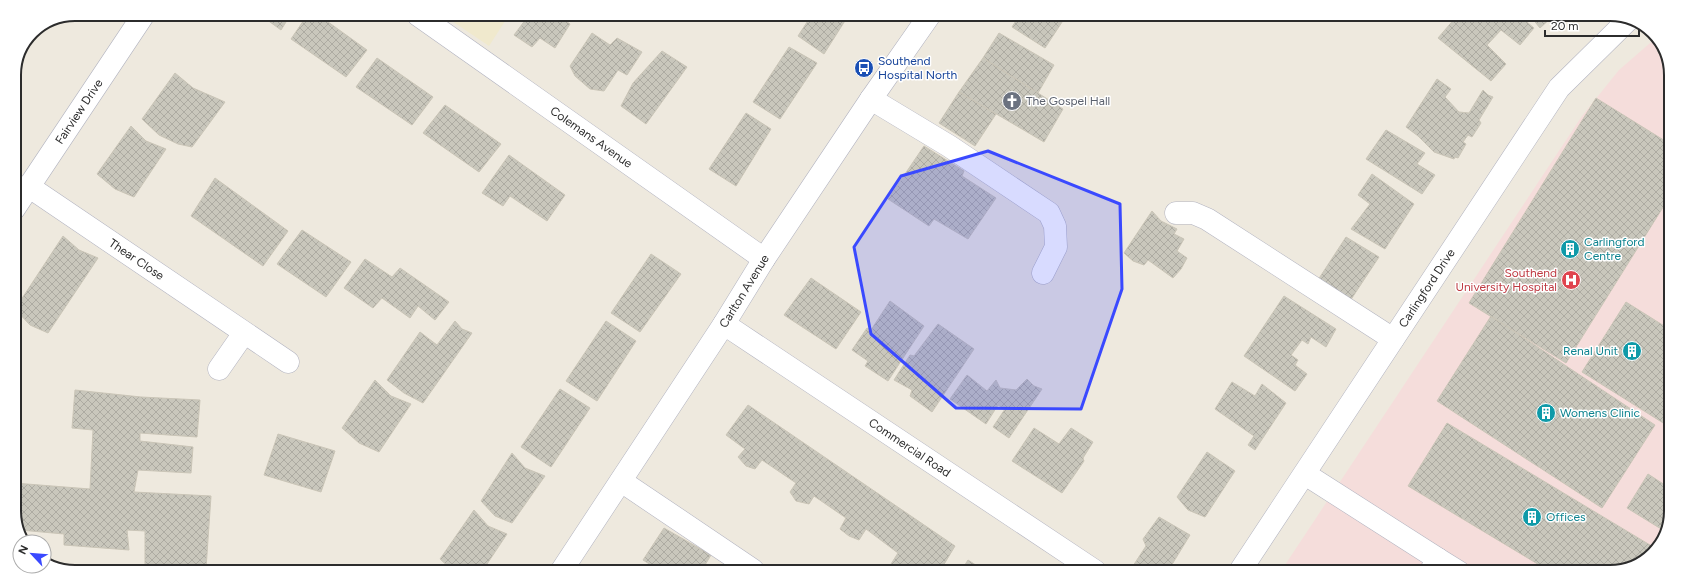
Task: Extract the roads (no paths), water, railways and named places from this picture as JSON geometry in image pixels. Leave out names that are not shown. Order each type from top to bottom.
[{"type":"street","name":"Fairview Drive","points":[[21,198],[139,21]]},
{"type":"street","name":"Colemans Avenue","points":[[427,21],[764,259]]},
{"type":"street","name":"Carlton Avenue","points":[[565,565],[724,324],[764,259],[871,99],[926,21]]},
{"type":"street","name":"Carlingford Drive","points":[[1244,565],[1559,88],[1625,23]]},
{"type":"street","points":[[871,99],[948,146],[1049,213],[1055,226],[1056,247],[1043,273]]},
{"type":"street","name":"Thear Close","points":[[28,186],[288,362]]},
{"type":"street","points":[[1176,213],[1193,213],[1207,219],[1393,339]]},
{"type":"street","name":"Commercial Road","points":[[724,324],[1086,565]]},
{"type":"street","points":[[219,369],[244,333]]},
{"type":"street","points":[[1305,474],[1434,565]]},
{"type":"street","points":[[620,481],[746,565]]},
{"type":"place","name":"Southend Hospital North","points":[[864,68]]},
{"type":"place","name":"The Gospel Hall","points":[[1012,101]]},
{"type":"place","name":"Carlingford Centre","points":[[1570,249]]},
{"type":"place","name":"Southend University Hospital","points":[[1571,280]]},
{"type":"place","name":"Renal Unit","points":[[1632,351]]},
{"type":"place","name":"Womens Clinic","points":[[1546,413]]},
{"type":"place","name":"Offices","points":[[1532,517]]}]
